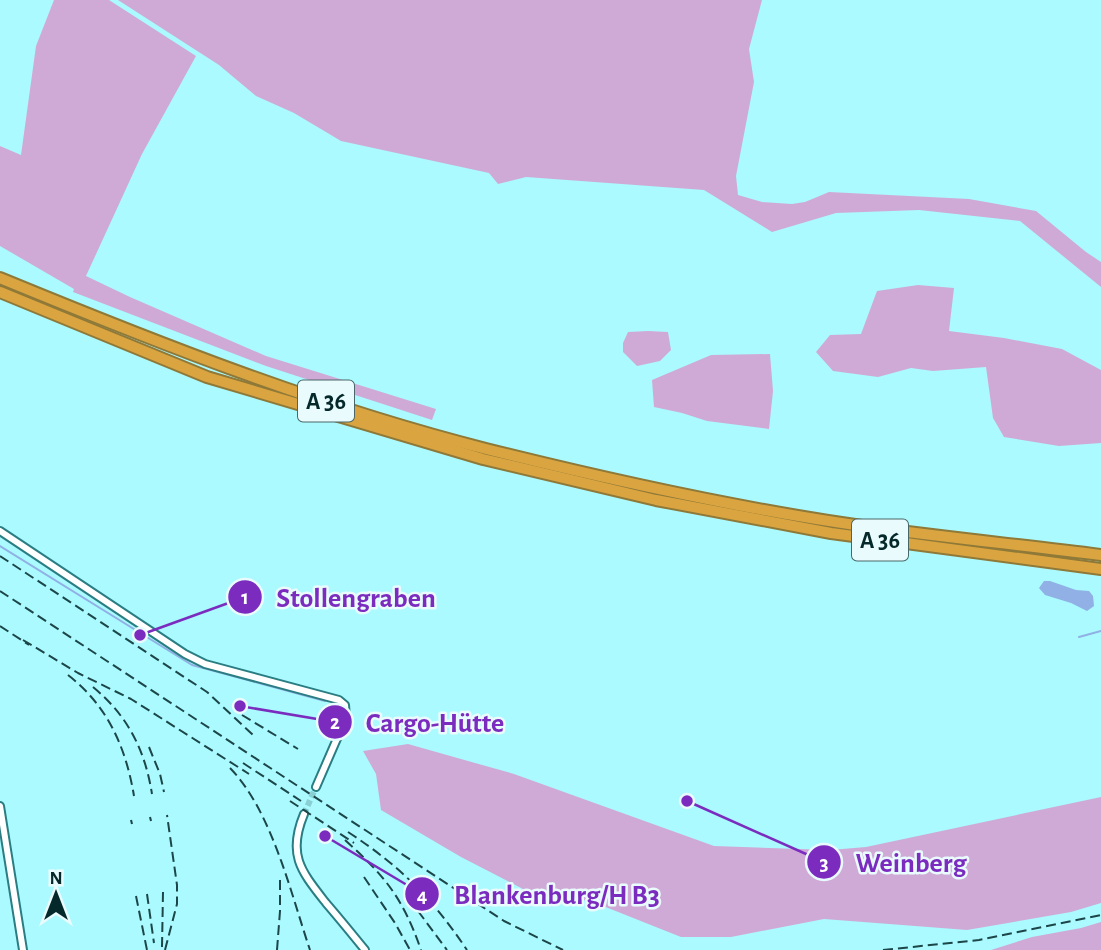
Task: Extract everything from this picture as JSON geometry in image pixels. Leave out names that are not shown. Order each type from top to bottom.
[{"type":"highway","name":"A 36","points":[[0,278],[205,359],[346,408],[485,449],[682,495],[862,526],[1101,555]]},
{"type":"highway","name":"A 36","points":[[0,292],[208,377],[483,459],[656,500],[831,533],[1101,569]]},
{"type":"street","points":[[0,531],[184,654],[205,664],[333,697],[345,705],[347,711],[342,727],[316,787]]},
{"type":"street","points":[[0,806],[23,950]]},
{"type":"street","points":[[304,814],[296,840],[296,852],[302,872],[365,950]]},
{"type":"shaded area","points":[[54,0],[109,0],[196,56],[142,154],[86,276],[266,356],[436,409],[432,420],[266,366],[73,292],[74,289],[0,246],[0,146],[21,155],[36,46]]},
{"type":"shaded area","points":[[118,0],[762,0],[749,49],[754,82],[736,176],[738,195],[762,202],[792,204],[805,202],[829,192],[969,199],[1036,211],[1101,262],[1101,287],[1020,221],[919,210],[836,213],[772,232],[704,190],[526,177],[498,184],[489,173],[341,141],[294,113],[256,96],[219,65]]},
{"type":"shaded area","points":[[918,285],[954,288],[949,331],[1062,349],[1101,370],[1101,443],[1059,446],[1004,437],[993,418],[986,367],[933,371],[911,368],[878,377],[833,371],[816,352],[830,335],[861,334],[877,291]]},
{"type":"shaded area","points":[[628,332],[668,332],[671,350],[660,361],[637,366],[623,352],[623,343]]},
{"type":"shaded area","points":[[770,354],[773,391],[769,429],[707,421],[654,407],[652,380],[711,355]]},
{"type":"shaded area","points":[[408,744],[514,774],[714,846],[830,850],[866,847],[1101,797],[1101,903],[1071,912],[967,930],[824,919],[731,937],[681,937],[593,902],[523,889],[461,857],[381,810],[376,774],[363,751]]},
{"type":"shaded area","points":[[1101,922],[1101,950],[991,950],[1032,937]]},
{"type":"water","points":[[1044,581],[1089,591],[1093,596],[1094,606],[1087,611],[1045,595],[1039,588]]},
{"type":"waterway","points":[[0,546],[192,665],[325,701]]},
{"type":"waterway","points":[[1079,637],[1101,631]]},
{"type":"tunnel","points":[[304,814],[316,787]]},
{"type":"railway","points":[[0,556],[207,692],[253,735]]},
{"type":"railway","points":[[0,591],[504,921],[563,950]]},
{"type":"railway","points":[[0,626],[29,645]]},
{"type":"railway","points":[[23,640],[78,673],[131,699],[249,774]]},
{"type":"railway","points":[[68,675],[94,700],[113,729],[126,761],[134,796]]},
{"type":"railway","points":[[93,687],[116,710],[133,735],[145,763],[152,794]]},
{"type":"railway","points":[[242,715],[298,749]]},
{"type":"railway","points":[[149,747],[164,792]]},
{"type":"railway","points":[[243,763],[301,801]]},
{"type":"railway","points":[[230,768],[245,786],[269,830],[310,950]]},
{"type":"railway","points":[[290,801],[354,843]]},
{"type":"railway","points":[[165,950],[177,904],[177,885],[167,815]]},
{"type":"railway","points":[[150,817],[151,821]]},
{"type":"railway","points":[[131,820],[132,824]]},
{"type":"railway","points":[[348,832],[384,857],[414,884],[441,914],[467,950]]},
{"type":"railway","points":[[345,840],[382,877],[400,902],[421,950]]},
{"type":"railway","points":[[364,877],[410,950]]},
{"type":"railway","points":[[277,950],[280,878]]},
{"type":"railway","points":[[162,947],[163,892]]},
{"type":"railway","points":[[147,894],[154,943]]},
{"type":"railway","points":[[136,896],[147,950]]},
{"type":"railway","points":[[418,911],[447,950]]},
{"type":"railway","points":[[883,950],[979,940],[1101,915]]},
{"type":"place","name":"Stollengraben","points":[[140,635]]},
{"type":"place","name":"Cargo-Hütte","points":[[240,706]]},
{"type":"place","name":"Weinberg","points":[[687,801]]},
{"type":"place","name":"Blankenburg/H B3","points":[[325,836]]}]
